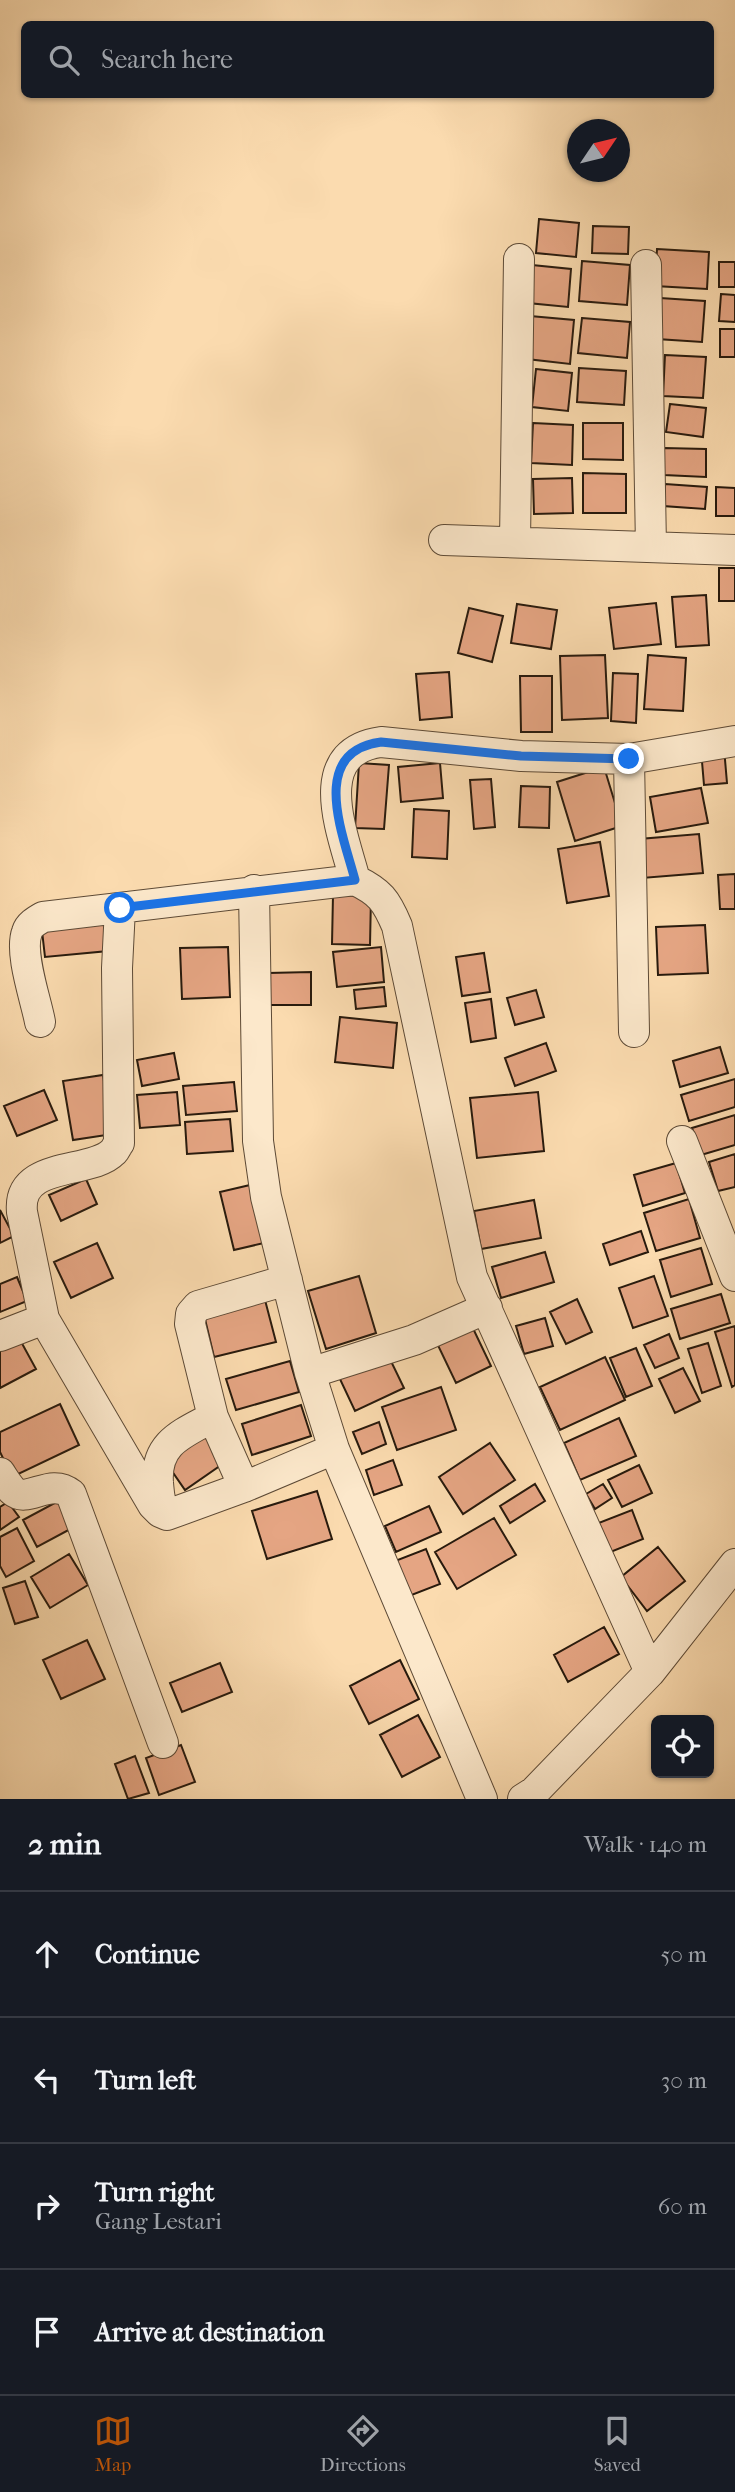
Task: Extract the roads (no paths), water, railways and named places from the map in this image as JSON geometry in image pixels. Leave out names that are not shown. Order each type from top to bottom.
[{"type":"street","points":[[515,541],[519,259]]},
{"type":"street","points":[[646,265],[651,547]]},
{"type":"street","points":[[444,540],[735,550]]},
{"type":"street","points":[[355,880],[336,815],[336,795],[340,768],[355,750],[367,744],[381,742],[521,756],[629,759],[735,741]]},
{"type":"street","points":[[629,759],[634,1032]]},
{"type":"street","points":[[40,1022],[26,956],[25,936],[28,929],[43,917],[355,880],[374,889],[388,904],[397,926],[472,1277],[650,1672]]},
{"type":"street","points":[[254,890],[258,1141],[266,1197],[310,1373],[334,1449],[482,1799]]},
{"type":"street","points":[[120,908],[117,968],[118,1143],[113,1152],[104,1158],[55,1171],[34,1182],[21,1200],[44,1319],[153,1505],[160,1512],[167,1515],[244,1487],[334,1449]]},
{"type":"street","points":[[682,1141],[735,1276]]},
{"type":"street","points":[[244,1487],[213,1417],[190,1324],[191,1314],[198,1306],[287,1280]]},
{"type":"street","points":[[310,1373],[414,1340],[487,1308]]},
{"type":"street","points":[[0,1336],[44,1319]]},
{"type":"street","points":[[167,1515],[160,1503],[157,1474],[159,1458],[164,1450],[187,1431],[213,1417]]},
{"type":"street","points":[[0,1473],[15,1493],[23,1495],[53,1487],[64,1488],[71,1494],[163,1743]]},
{"type":"street","points":[[523,1799],[534,1792],[650,1672],[735,1564]]}]
